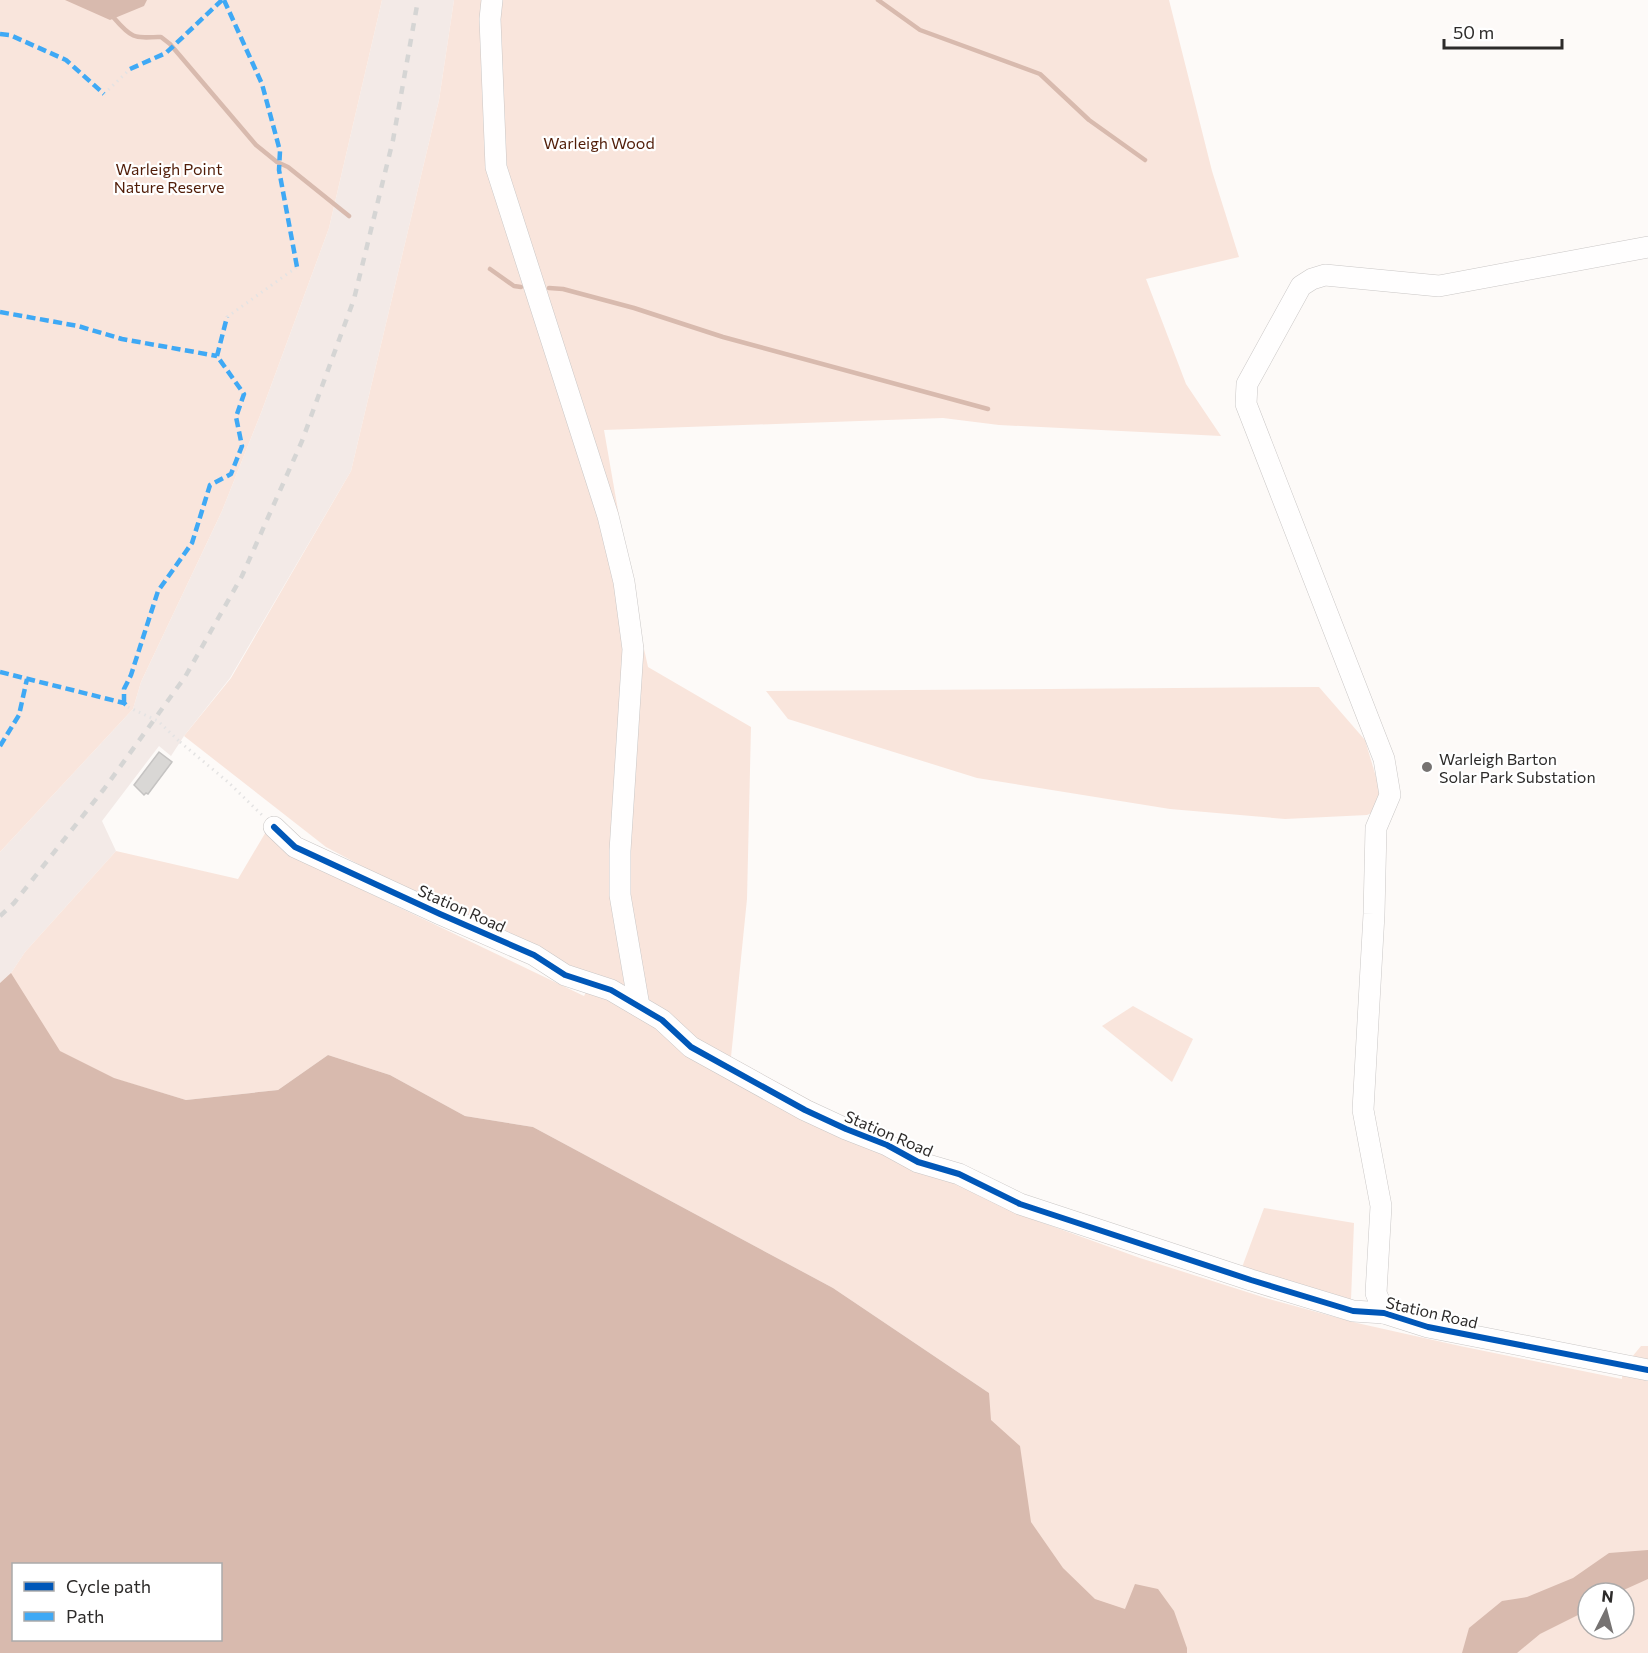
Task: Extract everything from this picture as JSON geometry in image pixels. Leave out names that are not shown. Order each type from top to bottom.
[{"type":"street","points":[[492,0],[490,19],[496,167],[608,516],[624,582],[633,649],[620,851],[620,895],[639,1006]]},
{"type":"street","points":[[1384,1313],[1376,1293],[1381,1206],[1363,1110],[1374,914],[1376,828],[1390,795],[1384,759],[1246,404],[1247,384],[1301,286],[1312,279],[1325,275],[1439,285],[1648,247]]},
{"type":"street","name":"Station Road","points":[[274,827],[295,846],[534,955],[565,975],[611,990],[662,1020],[691,1047],[805,1110],[887,1145],[918,1162],[959,1174],[1020,1204],[1353,1311],[1384,1313],[1428,1327],[1648,1370]]},
{"type":"path","points":[[104,94],[130,69]]},
{"type":"path","points":[[227,317],[297,267]]},
{"type":"path","points":[[128,708],[158,721],[228,782],[274,827]]},
{"type":"shaded area","points":[[65,0],[147,0],[144,6],[110,20]]},
{"type":"shaded area","points":[[382,0],[454,0],[439,100],[351,471],[230,678],[171,756],[159,746],[102,821],[116,851],[0,983],[0,852],[133,709],[141,682],[222,511],[261,413],[329,228]]},
{"type":"shaded area","points":[[11,973],[60,1051],[114,1078],[186,1100],[278,1090],[328,1055],[390,1075],[465,1116],[533,1127],[833,1288],[989,1393],[991,1420],[1020,1446],[1031,1522],[1063,1568],[1095,1599],[1125,1609],[1135,1584],[1158,1589],[1174,1611],[1187,1648],[1187,1653],[0,1653],[0,983]]},
{"type":"shaded area","points":[[1648,1550],[1648,1579],[1636,1584],[1636,1581],[1576,1581],[1576,1616],[1540,1634],[1517,1653],[1462,1653],[1469,1628],[1502,1601],[1527,1597],[1573,1578],[1609,1553]]},
{"type":"green space","name":"Warleigh Point Nature Reserve","points":[[0,0],[382,0],[329,228],[261,413],[222,511],[141,682],[133,709],[0,852]]},
{"type":"green space","name":"Warleigh Wood","points":[[454,0],[1169,0],[1212,171],[1239,257],[1146,279],[1186,384],[1221,436],[999,425],[943,418],[604,430],[635,608],[648,667],[751,727],[747,899],[731,1057],[1021,1215],[1140,1258],[1269,1299],[1357,1323],[1622,1379],[1622,1369],[1641,1346],[1648,1346],[1648,1653],[0,1653],[0,983],[11,973],[25,952],[116,851],[238,879],[267,830],[323,871],[584,996],[594,977],[450,913],[326,847],[184,736],[231,678],[351,471],[439,100]],"holes":[[[328,1055],[390,1075],[465,1116],[533,1127],[833,1288],[989,1393],[116,1079],[186,1100],[278,1090]]]},
{"type":"green space","points":[[1319,687],[1365,740],[1385,807],[1367,815],[1285,819],[1170,809],[977,778],[788,719],[766,691]]},
{"type":"green space","points":[[1133,1006],[1193,1039],[1172,1082],[1102,1026]]},
{"type":"green space","points":[[1264,1208],[1354,1223],[1351,1300],[1241,1270]]},
{"type":"building","points":[[159,752],[172,762],[148,794],[144,795],[134,785]]},
{"type":"waterway","points":[[878,0],[920,30],[1040,74],[1089,120],[1145,160]]},
{"type":"waterway","points":[[114,18],[134,36],[161,37],[170,44],[256,145],[277,162],[288,167],[349,216]]},
{"type":"waterway","points":[[490,269],[514,286],[521,287]]},
{"type":"waterway","points":[[549,288],[563,289],[634,308],[723,337],[988,409]]},
{"type":"railway","points":[[0,916],[14,903],[104,789],[185,677],[242,576],[302,441],[354,299],[393,140],[418,0]]},
{"type":"marked path","points":[[130,69],[166,53],[222,0]]},
{"type":"marked path","points":[[224,0],[262,84],[280,151],[279,170],[297,267]]},
{"type":"marked path","points":[[0,34],[10,35],[66,60],[104,94]]},
{"type":"marked path","points":[[0,312],[78,326],[122,339],[217,356]]},
{"type":"marked path","points":[[124,703],[124,689],[131,675],[158,591],[192,543],[210,485],[231,474],[242,446],[236,417],[244,394],[217,356],[227,317]]},
{"type":"marked path","points":[[0,672],[124,703],[128,707]]},
{"type":"marked path","points":[[0,746],[19,715],[27,679]]},
{"type":"cycle path","points":[[274,827],[295,847],[534,955],[565,975],[611,990],[662,1020],[691,1047],[805,1110],[887,1145],[918,1162],[959,1174],[1020,1204],[1353,1311],[1384,1313],[1428,1327],[1648,1370]]},
{"type":"place","name":"Warleigh Barton Solar Park Substation","points":[[1427,767]]}]
